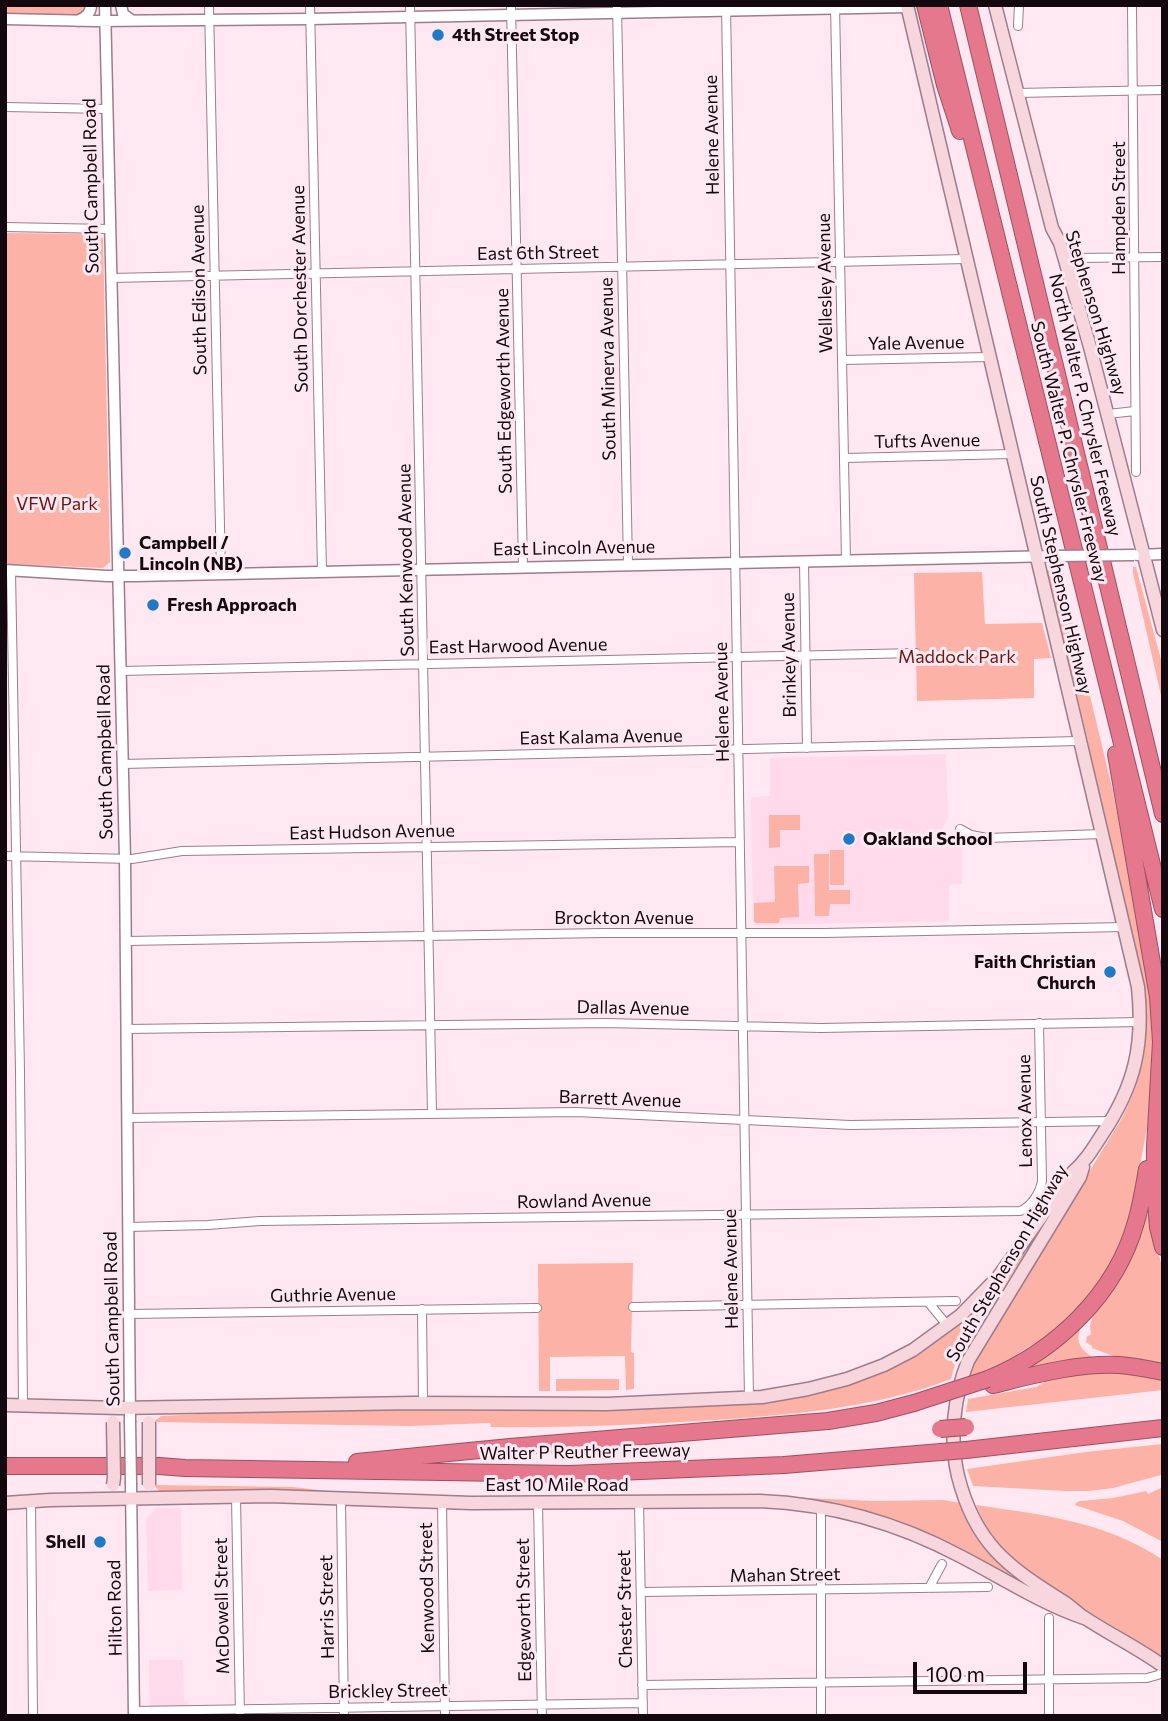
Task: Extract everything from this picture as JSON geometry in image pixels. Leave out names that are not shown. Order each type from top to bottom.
[{"type":"highway","points":[[925,5],[945,85],[998,246]]},
{"type":"highway","name":"South Walter P. Chrysler Freeway","points":[[939,5],[1163,909]]},
{"type":"highway","name":"North Walter P. Chrysler Freeway","points":[[968,5],[1163,814]]},
{"type":"highway","points":[[1109,692],[1118,772],[1158,997],[1161,1042],[1155,1188],[1158,1227],[1163,1247]]},
{"type":"highway","points":[[989,1382],[1055,1341],[1091,1305],[1106,1284],[1125,1252],[1136,1224],[1158,1115]]},
{"type":"highway","points":[[283,1470],[524,1446],[828,1421],[876,1413],[989,1382],[1102,1365],[1136,1366],[1163,1371]]},
{"type":"highway","points":[[940,1430],[966,1427]]},
{"type":"highway","name":"Walter P Reuther Freeway","points":[[5,1466],[159,1466],[570,1474],[784,1465],[966,1450],[1155,1429]]},
{"type":"main road","name":"Stephenson Highway","points":[[995,5],[1052,228],[1060,243],[1108,414],[1139,555],[1163,630]]},
{"type":"main road","name":"South Stephenson Highway","points":[[907,6],[1138,987],[1140,1022],[1136,1063],[1129,1085],[1111,1121],[998,1277],[969,1308],[947,1325]]},
{"type":"main road","name":"South Stephenson Highway","points":[[1083,1163],[1080,1177],[968,1361],[956,1402],[954,1455],[967,1503],[982,1533],[1016,1570],[1084,1618]]},
{"type":"main road","points":[[5,1405],[98,1408],[130,1414],[242,1406],[607,1404],[749,1398],[808,1389],[884,1365],[913,1350],[947,1325]]},
{"type":"main road","points":[[163,1498],[155,1495],[149,1485],[149,1422],[153,1417],[161,1413],[242,1406]]},
{"type":"main road","points":[[31,1501],[68,1494],[104,1492],[113,1485],[113,1422],[98,1408]]},
{"type":"main road","name":"East 10 Mile Road","points":[[5,1503],[236,1497],[538,1504],[760,1501],[821,1507],[872,1519],[922,1537],[1062,1611],[1084,1618]]},
{"type":"main road","points":[[1084,1618],[1163,1668]]},
{"type":"street","points":[[78,21],[88,15],[91,5]]},
{"type":"street","name":"South Campbell Road","points":[[105,5],[125,859],[131,1499]]},
{"type":"street","points":[[121,5],[123,14],[131,20]]},
{"type":"street","name":"South Edison Avenue","points":[[209,5],[221,574]]},
{"type":"street","name":"South Dorchester Avenue","points":[[310,5],[322,572]]},
{"type":"street","points":[[1018,26],[1019,5]]},
{"type":"street","name":"Hampden Street","points":[[1132,5],[1136,472]]},
{"type":"street","points":[[5,19],[310,19],[411,11],[907,6]]},
{"type":"street","name":"Wellesley Avenue","points":[[835,7],[845,560]]},
{"type":"street","name":"Helene Avenue","points":[[726,8],[749,1398]]},
{"type":"street","name":"South Minerva Avenue","points":[[618,9],[628,565]]},
{"type":"street","name":"South Edgeworth Avenue","points":[[512,10],[523,567]]},
{"type":"street","name":"South Kenwood Avenue","points":[[411,11],[432,1114]]},
{"type":"street","points":[[1017,93],[1163,90]]},
{"type":"street","points":[[5,107],[107,109]]},
{"type":"street","points":[[5,227],[109,229]]},
{"type":"street","points":[[1065,260],[1163,257]]},
{"type":"street","name":"East 6th Street","points":[[111,278],[966,259]]},
{"type":"street","name":"Yale Avenue","points":[[842,360],[990,357]]},
{"type":"street","points":[[1108,414],[1135,411]]},
{"type":"street","name":"Tufts Avenue","points":[[844,458],[1012,454]]},
{"type":"street","name":"East Lincoln Avenue","points":[[8,570],[118,576],[1163,554]]},
{"type":"street","name":"Brinkey Avenue","points":[[804,561],[807,748]]},
{"type":"street","points":[[8,570],[20,1057],[23,1406]]},
{"type":"street","name":"East Harwood Avenue","points":[[121,671],[916,653]]},
{"type":"street","name":"East Kalama Avenue","points":[[122,764],[1079,741]]},
{"type":"street","points":[[960,829],[971,835],[987,838],[1102,834]]},
{"type":"street","name":"East Hudson Avenue","points":[[5,856],[125,859],[182,851],[740,842]]},
{"type":"street","name":"Brockton Avenue","points":[[125,941],[1124,927]]},
{"type":"street","name":"Dallas Avenue","points":[[126,1030],[606,1023],[821,1028],[1140,1022]]},
{"type":"street","name":"Lenox Avenue","points":[[1035,1197],[1042,1181],[1039,1023]]},
{"type":"street","name":"Barrett Avenue","points":[[127,1118],[576,1112],[850,1125],[1111,1121]]},
{"type":"street","name":"Rowland Avenue","points":[[128,1227],[260,1221],[1020,1211],[1035,1197]]},
{"type":"street","points":[[633,1307],[956,1301]]},
{"type":"street","points":[[928,1302],[947,1325]]},
{"type":"street","name":"Guthrie Avenue","points":[[130,1314],[537,1308]]},
{"type":"street","points":[[422,1309],[423,1403]]},
{"type":"street","name":"McDowell Street","points":[[236,1497],[240,1712]]},
{"type":"street","name":"Hilton Road","points":[[131,1499],[134,1713]]},
{"type":"street","name":"Harris Street","points":[[341,1499],[344,1712]]},
{"type":"street","points":[[31,1501],[33,1716]]},
{"type":"street","name":"Kenwood Street","points":[[442,1502],[445,1711]]},
{"type":"street","name":"Chester Street","points":[[639,1502],[643,1716]]},
{"type":"street","name":"Edgeworth Street","points":[[538,1504],[542,1716]]},
{"type":"street","points":[[821,1507],[821,1716]]},
{"type":"street","points":[[929,1588],[942,1563]]},
{"type":"street","name":"Mahan Street","points":[[641,1592],[988,1587]]},
{"type":"street","points":[[1049,1618],[1049,1716]]},
{"type":"street","points":[[642,1685],[1147,1678],[1158,1675],[1163,1668]]},
{"type":"street","name":"Brickley Street","points":[[134,1713],[445,1711],[643,1703]]},
{"type":"shaded area","name":"Oakland School","points":[[946,754],[948,817],[943,827],[944,833],[949,841],[961,844],[962,847],[962,884],[949,885],[949,921],[753,925],[751,797],[770,796],[770,758]]},
{"type":"shaded area","points":[[156,1508],[181,1508],[182,1590],[148,1591],[146,1518]]},
{"type":"shaded area","points":[[149,1660],[183,1660],[184,1701],[188,1702],[188,1716],[150,1716]]},
{"type":"green space","points":[[5,5],[87,5],[82,16],[5,15]]},
{"type":"green space","name":"VFW Park","points":[[5,233],[99,234],[103,239],[110,562],[103,568],[5,562]]},
{"type":"green space","points":[[1133,567],[1136,567],[1163,667],[1163,704],[1133,573]]},
{"type":"green space","points":[[1058,568],[1113,792],[1149,977],[1155,1036],[1151,1106],[1128,1224],[1117,1256],[1100,1282],[1080,1308],[1040,1343],[968,1378],[977,1356],[1122,1118],[1141,1067],[1146,1033],[1142,979],[1084,725],[1057,614],[1044,573]]},
{"type":"green space","name":"Maddock Park","points":[[982,572],[985,624],[1042,623],[1051,658],[1034,659],[1034,698],[917,701],[914,573]]},
{"type":"green space","points":[[769,815],[800,815],[800,830],[780,830],[780,847],[769,848]]},
{"type":"green space","points":[[830,850],[844,850],[844,885],[830,885]]},
{"type":"green space","points":[[814,854],[829,854],[829,890],[850,890],[850,904],[830,904],[829,916],[815,916]]},
{"type":"green space","points":[[774,866],[809,866],[809,883],[798,884],[799,917],[780,918],[779,923],[756,923],[754,903],[775,902]]},
{"type":"green space","points":[[1148,1214],[1163,1270],[1163,1363],[1116,1357],[1092,1348],[1086,1342],[1087,1336],[1091,1335],[1090,1326],[1095,1308]]},
{"type":"green space","points":[[1022,1252],[1026,1252],[963,1349],[951,1379],[890,1398],[827,1409],[731,1419],[569,1427],[491,1427],[490,1423],[409,1426],[153,1422],[161,1416],[244,1412],[606,1409],[767,1402],[921,1350],[952,1330],[974,1311]]},
{"type":"green space","points":[[633,1263],[631,1352],[634,1353],[634,1389],[626,1390],[625,1356],[550,1357],[550,1391],[539,1391],[538,1264]]},
{"type":"green space","points":[[1084,1320],[1079,1332],[1079,1342],[1094,1358],[1059,1362],[1026,1370],[1024,1367]]},
{"type":"green space","points":[[1102,1371],[1132,1372],[1163,1378],[1163,1390],[966,1412],[968,1399],[1036,1387],[1053,1377]]},
{"type":"green space","points":[[556,1379],[619,1379],[619,1390],[556,1391]]},
{"type":"green space","points":[[1163,1444],[1161,1475],[1113,1488],[1065,1491],[973,1486],[967,1469],[1086,1452]]},
{"type":"green space","points":[[154,1485],[293,1487],[356,1494],[165,1493],[160,1492]]},
{"type":"green space","points":[[1163,1487],[1163,1542],[1123,1521],[1075,1505],[1081,1501],[1146,1491],[1148,1494]]},
{"type":"green space","points":[[784,1497],[874,1501],[943,1500],[961,1503],[998,1561],[1011,1574],[1009,1577],[953,1547]]},
{"type":"green space","points":[[976,1505],[1096,1528],[1119,1536],[1163,1560],[1163,1657],[1037,1580],[1016,1564],[985,1526]]},
{"type":"place","name":"4th Street Stop","points":[[438,35]]},
{"type":"place","name":"Campbell / Lincoln (NB)","points":[[125,553]]},
{"type":"place","name":"Fresh Approach","points":[[153,605]]},
{"type":"place","name":"Oakland School","points":[[849,839]]},
{"type":"place","name":"Faith Christian Church","points":[[1110,972]]},
{"type":"place","name":"Shell","points":[[100,1542]]}]
